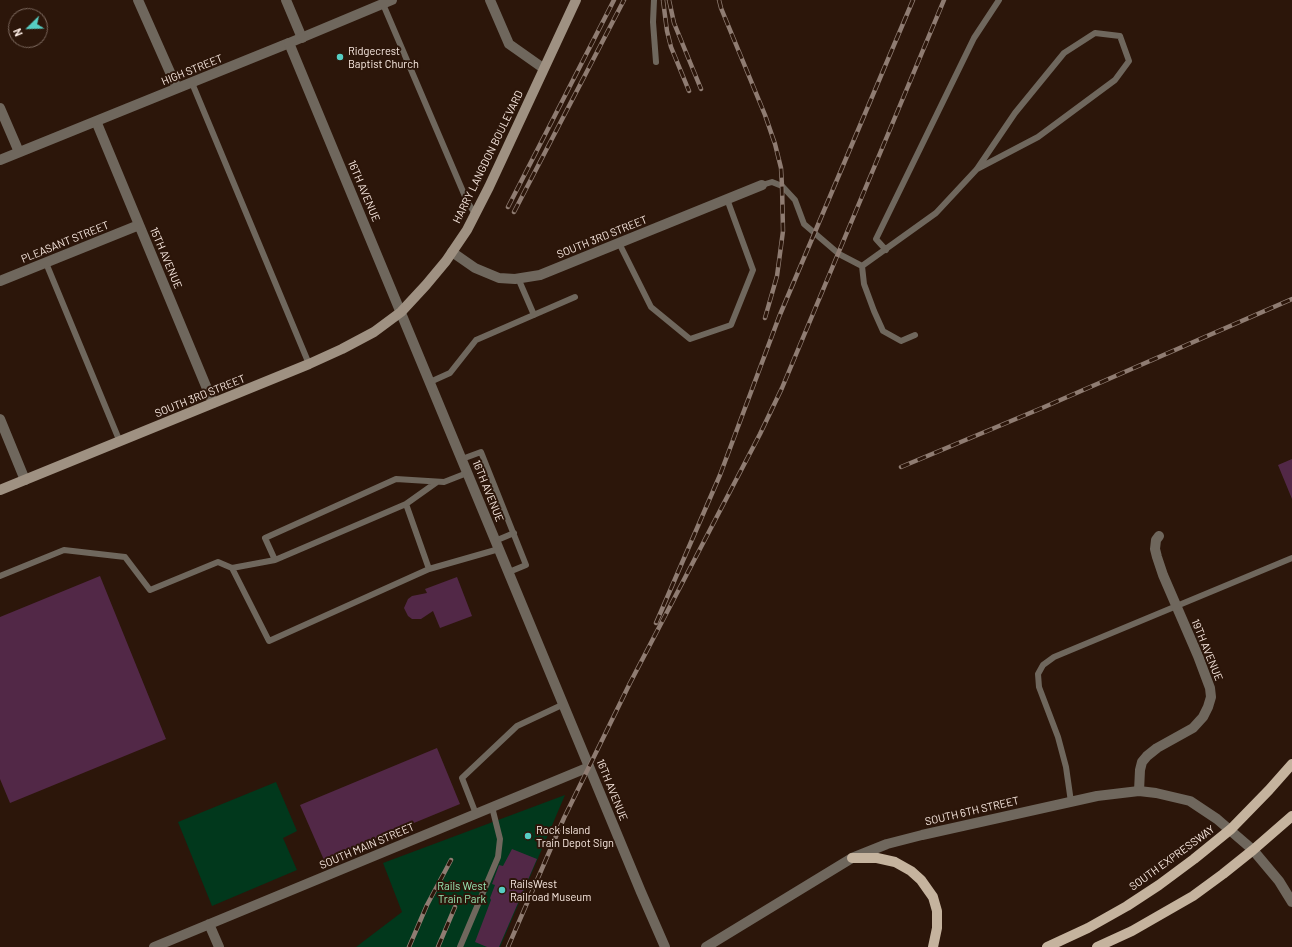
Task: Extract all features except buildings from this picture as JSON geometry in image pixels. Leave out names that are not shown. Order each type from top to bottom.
[{"type":"main road","name":"HARRY LANGDON BOULEVARD","points":[[401,312],[426,285],[452,252],[475,214],[576,0]]},
{"type":"main road","name":"SOUTH 3RD STREET","points":[[0,490],[309,364],[374,332],[401,312]]},
{"type":"main road","name":"SOUTH EXPRESSWAY","points":[[1047,947],[1088,928],[1127,906],[1194,859],[1230,829],[1270,790],[1292,764]]},
{"type":"main road","points":[[1097,947],[1132,931],[1193,896],[1253,850],[1292,816]]},
{"type":"main road","points":[[852,858],[877,858],[895,862],[911,871],[922,880],[932,897],[937,910],[937,928],[933,947]]},
{"type":"street","points":[[138,0],[177,88]]},
{"type":"street","points":[[286,0],[302,38]]},
{"type":"street","points":[[490,0],[508,44],[543,68]]},
{"type":"street","name":"HIGH STREET","points":[[0,160],[388,2]]},
{"type":"street","name":"16TH AVENUE","points":[[289,43],[665,947]]},
{"type":"street","points":[[0,108],[20,152]]},
{"type":"street","name":"15TH AVENUE","points":[[96,121],[214,403]]},
{"type":"street","name":"SOUTH 3RD STREET","points":[[452,252],[475,268],[499,278],[518,278],[540,275],[762,185]]},
{"type":"street","name":"PLEASANT STREET","points":[[0,282],[139,225]]},
{"type":"street","points":[[0,419],[25,480]]},
{"type":"street","name":"19TH AVENUE","points":[[1139,792],[1142,762],[1157,748],[1193,728],[1203,717],[1211,697],[1208,681],[1156,557],[1156,540],[1159,536]]},
{"type":"street","name":"SOUTH MAIN STREET","points":[[154,947],[589,767]]},
{"type":"street","name":"SOUTH 6TH STREET","points":[[706,947],[852,858],[886,844],[1097,796],[1139,792],[1156,793],[1190,801],[1230,829],[1253,850]]},
{"type":"street","points":[[1253,850],[1279,881],[1292,902]]},
{"type":"street","points":[[209,924],[219,947]]},
{"type":"lane","points":[[654,0],[653,22],[656,62]]},
{"type":"lane","points":[[886,250],[876,239],[974,38],[999,0]]},
{"type":"lane","points":[[388,2],[467,201],[475,214]]},
{"type":"lane","points":[[862,266],[936,213],[977,169],[1015,114],[1064,53],[1095,33],[1120,36],[1129,61],[1115,80],[1038,138],[977,169]]},
{"type":"lane","points":[[192,83],[309,364]]},
{"type":"lane","points":[[762,185],[772,182],[782,186],[795,200],[804,224],[839,254],[862,266]]},
{"type":"lane","points":[[619,243],[651,307],[690,339],[731,325],[753,270],[727,199]]},
{"type":"lane","points":[[46,263],[120,442]]},
{"type":"lane","points":[[862,266],[864,284],[883,331],[900,341],[915,335]]},
{"type":"lane","points":[[518,278],[534,315]]},
{"type":"lane","points":[[430,382],[450,373],[476,340],[575,297]]},
{"type":"lane","points":[[462,459],[481,452],[514,533],[526,565],[508,572]]},
{"type":"lane","points":[[275,560],[265,538],[396,479],[444,482],[467,473]]},
{"type":"lane","points":[[0,576],[64,550],[124,557],[150,590],[218,562],[232,568],[275,560],[406,504],[437,482]]},
{"type":"lane","points":[[406,504],[429,569]]},
{"type":"lane","points":[[232,568],[270,641],[429,569],[497,545],[514,533]]},
{"type":"lane","points":[[1070,802],[1066,768],[1058,737],[1038,687],[1038,674],[1043,665],[1054,658],[1292,558]]},
{"type":"lane","points":[[476,814],[462,778],[517,726],[564,704]]},
{"type":"lane","points":[[460,947],[498,857],[500,840],[492,807]]},
{"type":"green space","points":[[276,782],[297,831],[283,838],[297,870],[212,906],[178,822]]},
{"type":"green space","name":"Rails West Train Park","points":[[565,795],[500,947],[356,947],[402,912],[383,863]]},
{"type":"railway","points":[[508,207],[614,0]]},
{"type":"railway","points":[[514,212],[624,0]]},
{"type":"railway","points":[[663,0],[667,31],[671,47],[689,91]]},
{"type":"railway","points":[[669,0],[674,23],[701,89]]},
{"type":"railway","points":[[719,0],[765,115],[781,168],[783,231],[777,276],[765,318]]},
{"type":"railway","points":[[656,623],[720,475],[779,317],[913,0]]},
{"type":"railway","points":[[508,947],[564,818],[630,683],[760,434],[782,388],[944,0]]},
{"type":"railway","points":[[901,467],[1042,408],[1292,299]]},
{"type":"railway","points":[[409,947],[427,905],[451,860]]},
{"type":"railway","points":[[438,947],[455,907]]},
{"type":"place","name":"Ridgecrest Baptist Church","points":[[340,57]]},
{"type":"place","name":"Rock Island Train Depot Sign","points":[[528,836]]},
{"type":"place","name":"RailsWest Railroad Museum","points":[[502,890]]}]
